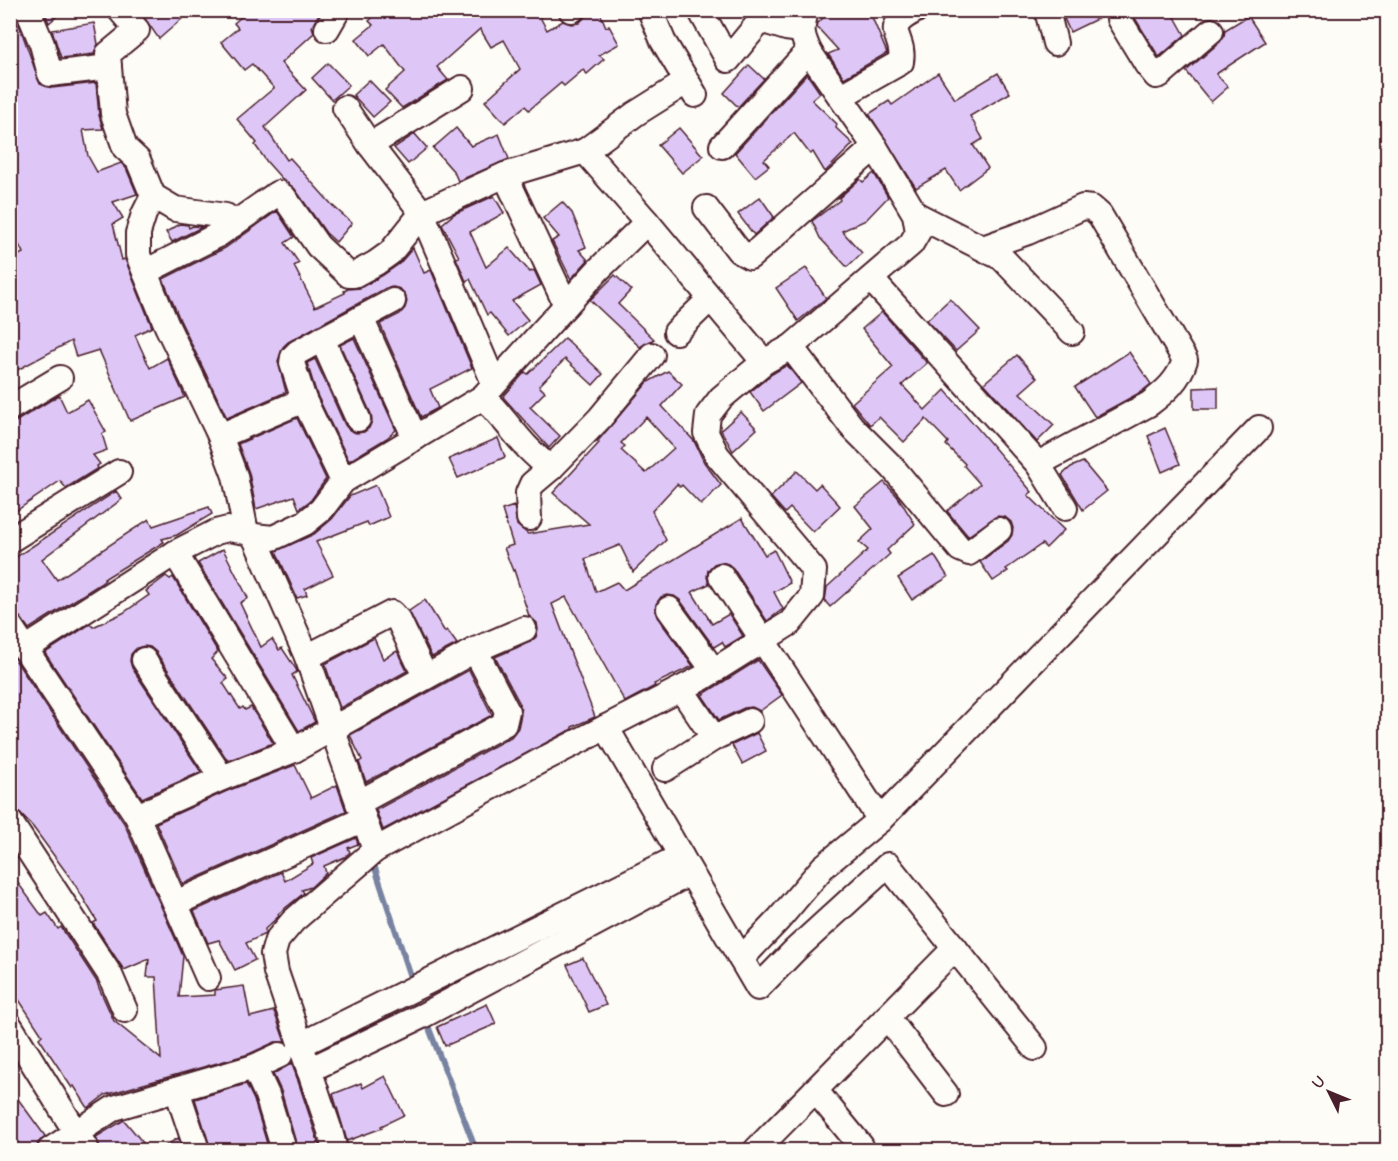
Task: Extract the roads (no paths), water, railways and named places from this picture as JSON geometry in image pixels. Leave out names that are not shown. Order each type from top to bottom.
[{"type":"street","points":[[28,10],[42,44],[50,74],[109,67]]},
{"type":"street","points":[[120,10],[137,30],[108,54],[113,114],[125,148],[138,160],[153,196],[175,209],[226,216],[234,224]]},
{"type":"street","points":[[145,272],[218,235],[278,193],[284,197],[318,246],[349,275],[354,275],[386,255],[422,213],[505,175],[585,151],[635,114],[687,83],[663,41],[650,10]]},
{"type":"street","points":[[335,1150],[309,1070],[290,1050],[273,954],[277,940],[293,921],[370,854],[714,671],[790,623],[812,596],[814,570],[717,455],[709,441],[706,424],[713,407],[764,362],[791,347],[911,244],[918,232],[915,214],[875,147],[810,53],[803,20],[786,28],[761,15],[728,60],[700,10]]},
{"type":"street","points":[[841,96],[901,62],[902,56],[896,32],[897,24],[902,18],[916,10]]},
{"type":"street","points":[[1047,10],[1055,43]]},
{"type":"street","points":[[1119,10],[1119,20],[1156,76],[1211,31]]},
{"type":"street","points":[[722,146],[801,59],[810,53]]},
{"type":"street","points":[[370,145],[462,88]]},
{"type":"street","points":[[345,108],[422,213],[494,408],[522,444],[550,468]]},
{"type":"street","points":[[706,208],[739,251],[750,257],[875,147]]},
{"type":"street","points":[[585,151],[764,362]]},
{"type":"street","points":[[505,175],[566,305]]},
{"type":"street","points":[[153,196],[138,233],[138,255],[167,326],[220,436],[235,476],[250,534],[307,657],[370,854]]},
{"type":"street","points":[[983,248],[1028,232],[1083,207],[1092,208],[1100,215],[1185,360],[1181,372],[1156,399],[1038,464]]},
{"type":"street","points":[[915,214],[1002,258],[1072,332]]},
{"type":"street","points":[[25,649],[175,553],[216,532],[228,529],[273,538],[305,523],[321,510],[343,481],[416,438],[489,390],[598,270],[647,222]]},
{"type":"street","points":[[871,279],[1038,464],[1065,508]]},
{"type":"street","points":[[676,332],[710,298]]},
{"type":"street","points":[[343,481],[304,400],[292,363],[293,357],[393,301]]},
{"type":"street","points":[[361,318],[416,438]]},
{"type":"street","points":[[322,339],[358,419]]},
{"type":"street","points":[[791,347],[852,427],[893,468],[960,549],[969,553],[999,530]]},
{"type":"street","points":[[529,518],[528,493],[532,484],[600,418],[652,355]]},
{"type":"street","points":[[10,408],[60,378]]},
{"type":"street","points":[[220,436],[304,400]]},
{"type":"street","points":[[741,959],[823,867],[880,820],[1259,428]]},
{"type":"street","points":[[10,540],[120,472]]},
{"type":"street","points":[[175,553],[294,750]]},
{"type":"street","points":[[721,576],[753,646],[880,820]]},
{"type":"street","points":[[669,609],[714,671]]},
{"type":"street","points":[[307,657],[392,614],[399,621],[425,676]]},
{"type":"street","points":[[10,626],[137,816],[208,978]]},
{"type":"street","points":[[137,816],[222,778],[294,750],[425,676],[475,650],[524,629]]},
{"type":"street","points":[[176,903],[358,817],[504,724],[507,711],[475,650]]},
{"type":"street","points":[[144,660],[222,778]]},
{"type":"street","points":[[681,689],[714,738]]},
{"type":"street","points":[[665,769],[714,738],[750,721]]},
{"type":"street","points":[[606,727],[758,988],[794,951],[888,865],[1035,1048]]},
{"type":"street","points":[[10,822],[110,975],[125,1010]]},
{"type":"street","points":[[50,1150],[81,1142],[114,1108],[254,1067],[685,865]]},
{"type":"street","points":[[309,1070],[424,1015],[685,865]]},
{"type":"street","points":[[756,1150],[955,948]]},
{"type":"street","points":[[887,1017],[946,1094]]},
{"type":"street","points":[[10,1026],[81,1142]]},
{"type":"street","points":[[254,1067],[267,1095],[284,1150]]},
{"type":"street","points":[[177,1090],[197,1150]]},
{"type":"street","points":[[815,1090],[861,1146]]},
{"type":"waterway","points":[[372,859],[413,983]]},
{"type":"waterway","points":[[425,1018],[476,1150]]}]
